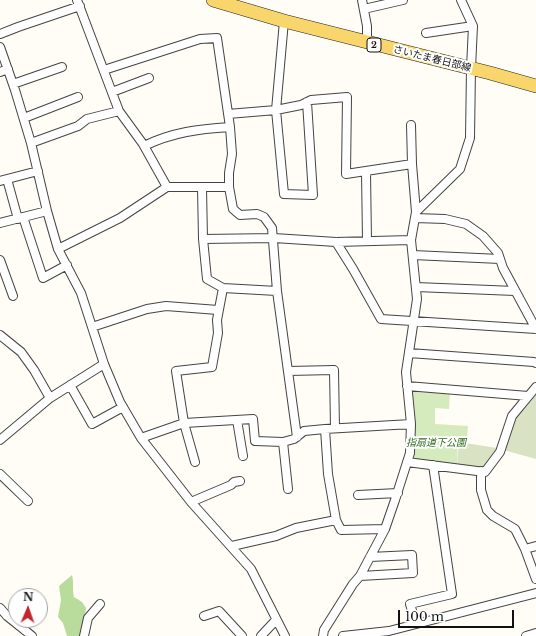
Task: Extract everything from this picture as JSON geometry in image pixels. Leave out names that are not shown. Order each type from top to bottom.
[{"type":"main road","name":"さいたま春日部線","points":[[213,0],[237,3],[284,21],[536,86]]},
{"type":"street","points":[[362,0],[367,26],[367,43]]},
{"type":"street","points":[[364,9],[403,0]]},
{"type":"street","points":[[415,215],[460,169],[470,138],[473,26],[461,0]]},
{"type":"street","points":[[0,34],[79,3],[119,111],[144,146],[167,187]]},
{"type":"street","points":[[284,21],[276,110],[284,194],[313,195],[307,102]]},
{"type":"street","points":[[426,33],[473,26]]},
{"type":"street","points":[[104,70],[200,39],[217,38],[230,127],[232,154],[228,173],[233,209],[240,215],[257,214],[264,218],[272,228],[274,238],[277,291],[297,437]]},
{"type":"street","points":[[0,47],[4,70],[13,84],[31,142],[47,211],[58,249],[81,293],[104,364],[123,407],[142,438],[191,502],[251,569],[285,636]]},
{"type":"street","points":[[13,84],[62,67]]},
{"type":"street","points":[[112,92],[149,78]]},
{"type":"street","points":[[24,118],[78,97]]},
{"type":"street","points":[[228,114],[276,110],[301,105],[311,100],[347,97],[346,174],[412,164]]},
{"type":"street","points":[[31,142],[78,126],[88,119],[119,111]]},
{"type":"street","points":[[323,636],[324,630],[353,584],[360,576],[385,529],[410,453],[410,424],[406,372],[417,298],[411,240],[415,215],[411,125]]},
{"type":"street","points":[[144,146],[160,139],[196,129],[230,127]]},
{"type":"street","points":[[38,171],[4,180],[43,278],[67,265]]},
{"type":"street","points":[[366,172],[367,241]]},
{"type":"street","points":[[58,249],[120,218],[167,187],[229,187]]},
{"type":"street","points":[[202,188],[203,239],[206,279],[223,288],[277,291]]},
{"type":"street","points":[[0,223],[47,211]]},
{"type":"street","points":[[415,215],[445,219],[466,224],[483,236],[498,252],[515,291],[536,329]]},
{"type":"street","points":[[203,239],[274,238],[336,242],[411,240]]},
{"type":"street","points":[[336,242],[381,319],[536,329]]},
{"type":"street","points":[[413,255],[500,259]]},
{"type":"street","points":[[0,260],[13,296]]},
{"type":"street","points":[[416,286],[515,291]]},
{"type":"street","points":[[195,462],[184,423],[176,371],[212,367],[218,333],[218,310],[223,288]]},
{"type":"street","points":[[92,327],[147,309],[166,306],[218,310]]},
{"type":"street","points":[[0,335],[21,352],[34,370],[50,398]]},
{"type":"street","points":[[409,353],[536,363]]},
{"type":"street","points":[[0,440],[50,398],[104,364]]},
{"type":"street","points":[[288,371],[334,370],[335,428]]},
{"type":"street","points":[[70,386],[92,424],[123,407]]},
{"type":"street","points":[[407,386],[528,396]]},
{"type":"street","points":[[407,462],[485,472],[500,452],[512,416],[536,387]]},
{"type":"street","points":[[142,438],[184,423],[253,419],[255,441],[283,442],[294,439],[304,431],[410,424]]},
{"type":"street","points":[[237,420],[243,456]]},
{"type":"street","points":[[325,429],[328,474],[336,520],[341,530],[385,529]]},
{"type":"street","points":[[283,442],[288,489]]},
{"type":"street","points":[[416,624],[410,604],[452,594],[433,465]]},
{"type":"street","points":[[481,471],[481,490],[487,510],[493,516],[515,529],[536,579]]},
{"type":"street","points":[[0,474],[28,501]]},
{"type":"street","points":[[191,502],[231,486],[234,482],[240,481]]},
{"type":"street","points":[[358,495],[398,493]]},
{"type":"street","points":[[232,546],[276,536],[296,528],[336,520]]},
{"type":"street","points":[[525,550],[536,546]]},
{"type":"street","points":[[360,576],[413,573],[412,555],[370,557]]},
{"type":"street","points":[[343,636],[390,633],[416,624],[536,593]]},
{"type":"street","points":[[84,636],[88,618],[100,604]]},
{"type":"street","points":[[0,608],[7,616],[32,636]]},
{"type":"street","points":[[204,616],[219,611],[242,636]]},
{"type":"street","points":[[261,636],[276,620]]},
{"type":"street","points":[[526,636],[536,634]]},
{"type":"green space","name":"指扇道下公園","points":[[413,389],[450,392],[449,409],[435,408],[435,424],[468,426],[467,441],[458,441],[457,465],[410,459],[415,444],[414,406],[411,398]]},
{"type":"green space","points":[[536,390],[536,459],[500,449],[514,417]]},
{"type":"green space","points":[[459,442],[497,448],[483,468],[457,465]]},
{"type":"green space","points":[[72,575],[74,597],[82,602],[86,608],[82,636],[67,636],[63,623],[58,617],[61,600],[59,586]]}]
